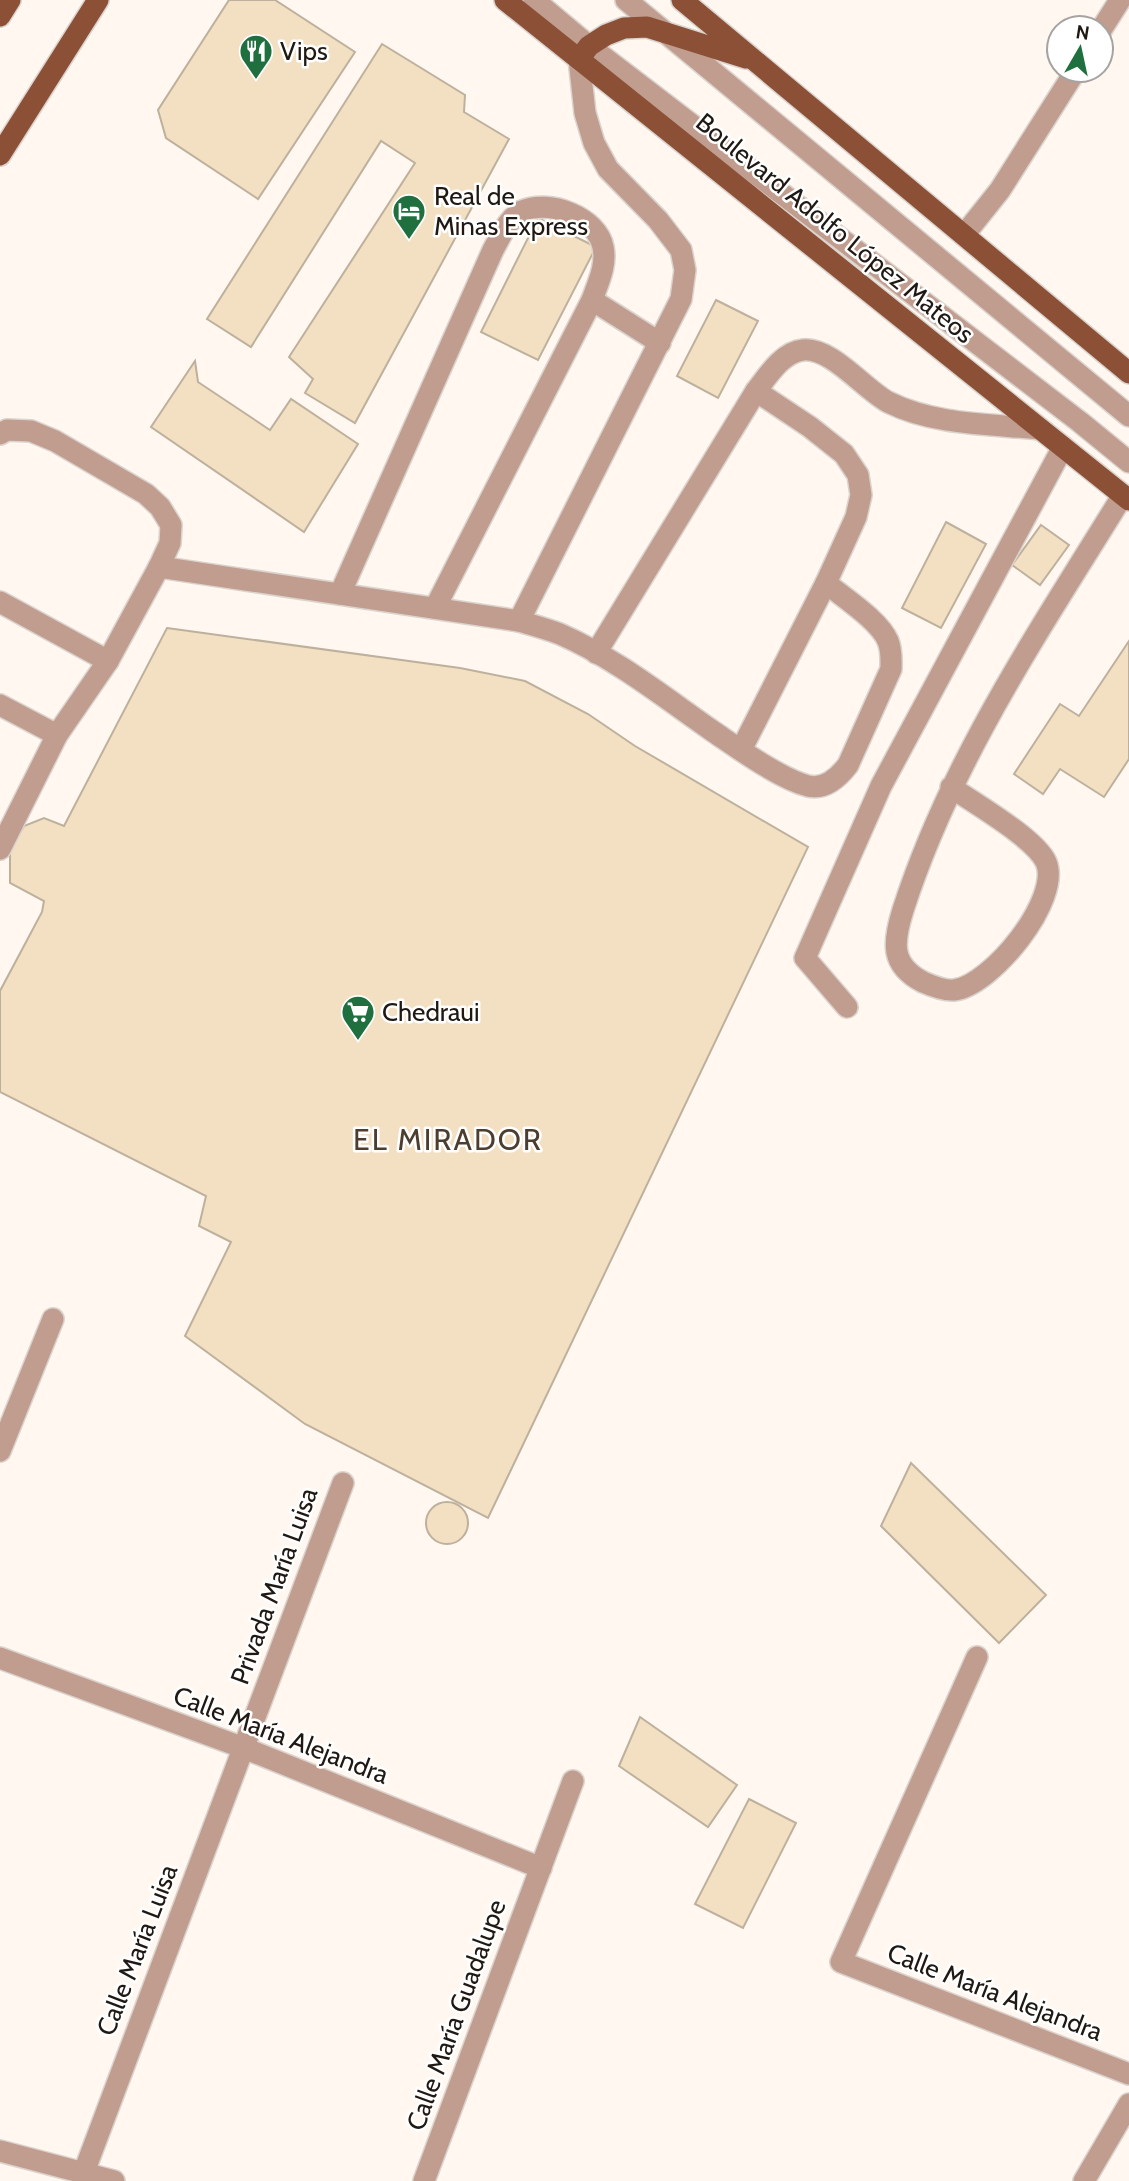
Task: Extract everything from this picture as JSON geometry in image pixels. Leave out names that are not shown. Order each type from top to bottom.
[{"type":"main road","points":[[0,16],[10,0]]},
{"type":"main road","points":[[0,156],[98,0]]},
{"type":"main road","name":"Boulevard Adolfo López Mateos","points":[[505,0],[584,52],[1126,498]]},
{"type":"main road","points":[[682,0],[1129,373]]},
{"type":"main road","points":[[584,52],[606,35],[624,28],[647,27],[755,60]]},
{"type":"street","points":[[534,0],[584,52],[1069,413],[1129,462]]},
{"type":"street","points":[[626,0],[1129,416]]},
{"type":"street","points":[[519,621],[681,299],[685,270],[681,250],[658,220],[608,169],[594,142],[585,113],[584,52]]},
{"type":"street","points":[[964,235],[1000,190],[1067,84]]},
{"type":"street","points":[[340,594],[493,250],[508,224],[520,212],[537,206],[556,208],[583,220],[599,234],[604,265],[592,300],[435,608]]},
{"type":"street","points":[[592,300],[660,343]]},
{"type":"street","points":[[596,653],[756,391],[785,357],[802,350],[819,353],[885,400],[908,411],[939,419],[1040,429]]},
{"type":"street","points":[[741,750],[826,583],[856,517],[861,495],[858,475],[844,454],[810,427],[756,391]]},
{"type":"street","points":[[0,434],[7,430],[31,431],[55,441],[146,494],[160,507],[171,525],[170,543],[159,568],[108,661],[57,735],[0,849]]},
{"type":"street","points":[[847,1007],[805,958],[881,786],[1063,447]]},
{"type":"street","points":[[951,787],[1037,848],[1047,864],[1049,885],[1038,911],[1002,960],[978,980],[954,990],[933,986],[908,974],[896,953],[897,929],[909,891],[951,787],[992,708],[1126,498]]},
{"type":"street","points":[[159,568],[519,621],[559,634],[596,653],[741,750],[793,780],[810,786],[824,786],[838,778],[848,765],[891,669],[892,653],[888,640],[878,626],[826,583]]},
{"type":"street","points":[[0,602],[108,661]]},
{"type":"street","points":[[0,705],[57,735]]},
{"type":"street","points":[[0,1451],[53,1319]]},
{"type":"street","name":"Privada María Luisa","points":[[244,1748],[343,1483]]},
{"type":"street","name":"Calle María Alejandra","points":[[977,1657],[841,1962],[1129,2074]]},
{"type":"street","name":"Calle María Alejandra","points":[[0,1658],[244,1748],[541,1868]]},
{"type":"street","name":"Calle María Luisa","points":[[83,2172],[244,1748]]},
{"type":"street","name":"Calle María Guadalupe","points":[[424,2181],[573,1781]]},
{"type":"street","points":[[1084,2181],[1129,2104]]},
{"type":"street","points":[[0,2151],[114,2181]]},
{"type":"building","name":"Vips","points":[[229,0],[275,0],[355,52],[258,199],[166,138],[158,110]]},
{"type":"building","name":"Real de Minas Express","points":[[382,44],[465,95],[464,112],[509,139],[355,423],[305,393],[313,379],[289,357],[415,163],[381,141],[251,347],[207,319]]},
{"type":"building","points":[[538,218],[596,247],[538,360],[481,332]]},
{"type":"building","points":[[716,300],[758,321],[718,398],[677,376]]},
{"type":"building","points":[[195,361],[198,382],[270,430],[291,399],[358,444],[304,532],[151,427]]},
{"type":"building","points":[[946,522],[986,544],[941,628],[902,608]]},
{"type":"building","points":[[1041,525],[1069,545],[1040,585],[1012,565]]},
{"type":"building","name":"Chedraui","points":[[167,628],[460,668],[525,681],[588,714],[635,746],[808,847],[488,1518],[305,1424],[185,1336],[231,1242],[199,1226],[206,1196],[0,1092],[0,991],[42,912],[44,901],[10,883],[10,850],[24,826],[44,818],[64,826]]},
{"type":"building","points":[[1129,641],[1129,759],[1104,797],[1060,769],[1043,794],[1014,774],[1060,704],[1079,716]]},
{"type":"building","points":[[911,1463],[1046,1595],[999,1643],[881,1526]]},
{"type":"building","points":[[447,1502],[462,1508],[468,1523],[462,1538],[447,1544],[432,1538],[426,1523],[432,1508]]},
{"type":"building","points":[[640,1717],[737,1785],[708,1827],[619,1766]]},
{"type":"building","points":[[749,1799],[796,1823],[743,1928],[695,1904]]},
{"type":"place","name":"Vips","points":[[256,81]]},
{"type":"place","name":"Real de Minas Express","points":[[409,241]]},
{"type":"place","name":"Chedraui","points":[[358,1042]]},
{"type":"district","name":"EL MIRADOR","points":[[448,1139]]}]
